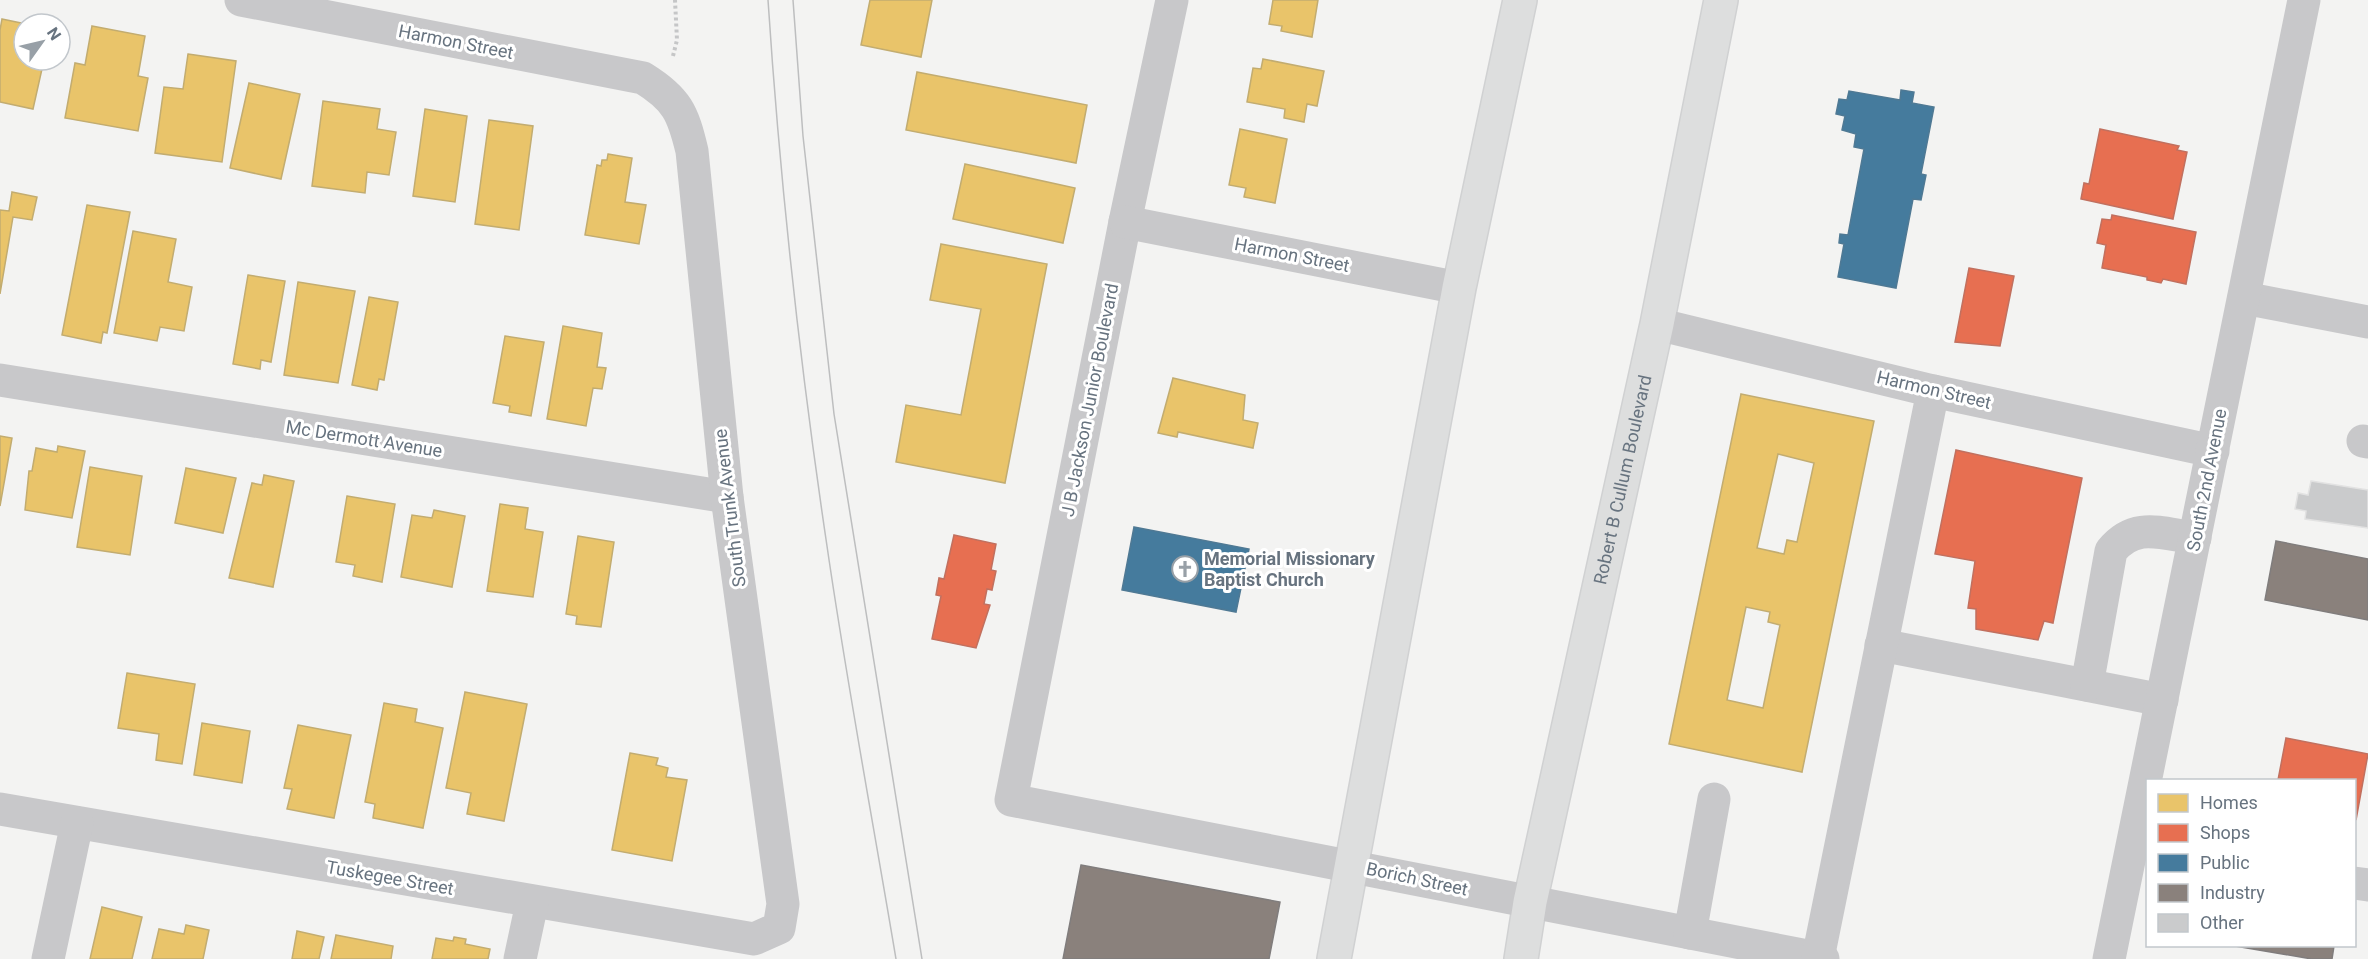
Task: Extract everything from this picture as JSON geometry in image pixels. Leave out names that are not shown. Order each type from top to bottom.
[{"type":"main road","points":[[1334,959],[1459,288],[1520,0]]},
{"type":"main road","name":"Robert B Cullum Boulevard","points":[[1521,959],[1530,902],[1657,324],[1721,0]]},
{"type":"street","name":"Harmon Street","points":[[241,0],[643,78],[667,92]]},
{"type":"street","name":"J B Jackson Junior Boulevard","points":[[1011,800],[1125,222],[1172,0]]},
{"type":"street","name":"South 2nd Avenue","points":[[2150,779],[2162,700],[2304,0]]},
{"type":"street","name":"South Trunk Avenue","points":[[667,92],[685,121],[692,151],[727,497],[783,904],[779,928]]},
{"type":"street","name":"Harmon Street","points":[[1125,222],[1459,288]]},
{"type":"street","points":[[2244,298],[2368,322]]},
{"type":"street","name":"Harmon Street","points":[[1657,324],[1933,391],[2212,451]]},
{"type":"street","name":"Mc Dermott Avenue","points":[[0,380],[727,497]]},
{"type":"street","points":[[1820,958],[1933,391]]},
{"type":"street","points":[[2087,685],[2112,551],[2122,538],[2139,531],[2195,538]]},
{"type":"street","points":[[1881,645],[2162,700]]},
{"type":"street","points":[[1690,933],[1714,799]]},
{"type":"street","name":"Borich Street","points":[[1011,800],[1820,958]]},
{"type":"street","name":"Tuskegee Street","points":[[0,809],[532,903],[754,939],[779,928]]},
{"type":"street","name":"South 2nd Avenue","points":[[2109,959],[2140,850],[2146,809]]},
{"type":"street","points":[[48,959],[77,823]]},
{"type":"street","points":[[520,959],[532,903]]},
{"type":"path","points":[[667,92],[676,40],[675,0]]},
{"type":"building: Homes","points":[[870,0],[932,0],[921,57],[861,45]]},
{"type":"building: Homes","points":[[1273,0],[1318,0],[1312,37],[1281,31],[1282,26],[1269,24]]},
{"type":"building: Homes","points":[[2,19],[12,21],[12,72],[41,72],[33,109],[0,102]]},
{"type":"building: Homes","points":[[92,26],[145,36],[138,76],[148,78],[138,131],[65,118],[75,63],[85,65]]},
{"type":"building: Homes","points":[[188,54],[236,61],[222,162],[155,153],[164,87],[183,89]]},
{"type":"building: Homes","points":[[1263,59],[1324,71],[1317,106],[1307,104],[1304,122],[1284,118],[1285,109],[1247,102],[1253,68],[1261,69]]},
{"type":"building: Homes","points":[[917,72],[1087,105],[1076,163],[906,130]]},
{"type":"building: Homes","points":[[249,83],[300,94],[281,179],[230,168]]},
{"type":"building: Homes","points":[[323,101],[380,109],[377,129],[396,132],[389,175],[367,172],[365,193],[312,186]]},
{"type":"building: Homes","points":[[425,109],[467,116],[455,202],[413,196]]},
{"type":"building: Homes","points":[[489,120],[533,126],[519,230],[475,224]]},
{"type":"building: Homes","points":[[1240,129],[1287,139],[1275,203],[1244,197],[1246,188],[1229,185]]},
{"type":"building: Homes","points":[[608,154],[632,158],[625,202],[646,205],[639,244],[585,235],[597,165],[601,166],[602,160],[607,160]]},
{"type":"building: Homes","points":[[965,164],[1075,188],[1063,243],[953,219]]},
{"type":"building: Homes","points":[[12,192],[37,197],[32,220],[13,217],[0,294],[0,210],[9,211]]},
{"type":"building: Homes","points":[[87,205],[130,212],[107,333],[103,332],[101,343],[62,335]]},
{"type":"building: Homes","points":[[133,231],[176,239],[168,282],[192,287],[184,331],[160,327],[157,341],[114,333]]},
{"type":"building: Homes","points":[[941,244],[1047,264],[1005,483],[896,462],[906,405],[961,415],[981,309],[930,300]]},
{"type":"building: Homes","points":[[248,275],[285,281],[271,362],[261,360],[260,369],[233,364]]},
{"type":"building: Homes","points":[[298,282],[355,291],[338,383],[284,375]]},
{"type":"building: Homes","points":[[369,297],[398,302],[384,380],[379,379],[377,390],[352,385]]},
{"type":"building: Homes","points":[[563,326],[602,333],[597,367],[606,368],[602,389],[593,388],[586,426],[547,419]]},
{"type":"building: Homes","points":[[505,336],[544,342],[531,416],[509,412],[510,406],[493,403]]},
{"type":"building: Homes","points":[[1173,378],[1245,395],[1243,420],[1258,423],[1253,448],[1178,432],[1177,437],[1158,433]]},
{"type":"building: Homes","points":[[1741,394],[1874,421],[1802,772],[1669,744]],"holes":[[[1778,454],[1814,463],[1797,542],[1787,540],[1784,554],[1757,548]],[[1746,607],[1770,612],[1768,622],[1780,625],[1763,708],[1727,700]]]},
{"type":"building: Homes","points":[[0,436],[12,438],[0,506]]},
{"type":"building: Homes","points":[[58,446],[85,451],[72,518],[25,510],[29,471],[32,471],[36,448],[57,452]]},
{"type":"building: Homes","points":[[90,467],[142,476],[130,555],[77,547]]},
{"type":"building: Homes","points":[[186,468],[236,478],[223,533],[175,523]]},
{"type":"building: Homes","points":[[264,475],[294,481],[273,587],[229,578],[252,483],[262,485]]},
{"type":"building: Homes","points":[[347,496],[395,504],[382,582],[353,576],[355,565],[336,562]]},
{"type":"building: Homes","points":[[500,504],[528,508],[525,529],[543,532],[533,597],[487,591]]},
{"type":"building: Homes","points":[[434,510],[465,516],[452,587],[401,577],[412,515],[432,518]]},
{"type":"building: Homes","points":[[578,536],[614,542],[601,627],[576,624],[577,616],[566,614]]},
{"type":"building: Homes","points":[[127,673],[195,684],[182,764],[156,760],[159,734],[118,728]]},
{"type":"building: Homes","points":[[465,692],[527,704],[504,821],[467,814],[471,793],[446,788]]},
{"type":"building: Homes","points":[[384,703],[417,709],[415,722],[443,728],[423,828],[373,818],[375,804],[365,802]]},
{"type":"building: Homes","points":[[202,723],[250,731],[242,783],[194,775]]},
{"type":"building: Homes","points":[[298,725],[351,735],[334,818],[287,809],[292,789],[284,788]]},
{"type":"building: Homes","points":[[630,753],[658,758],[656,765],[668,768],[666,777],[687,780],[672,861],[612,850]]},
{"type":"building: Homes","points":[[102,907],[142,917],[132,959],[90,959]]},
{"type":"building: Homes","points":[[186,925],[209,930],[203,959],[152,959],[159,929],[184,934]]},
{"type":"building: Homes","points":[[297,931],[324,937],[319,959],[292,959]]},
{"type":"building: Homes","points":[[336,935],[393,946],[391,959],[331,959]]},
{"type":"building: Homes","points":[[454,937],[466,939],[465,944],[490,949],[488,959],[432,959],[436,938],[453,941]]},
{"type":"building: Shops","points":[[2100,129],[2179,146],[2177,150],[2187,152],[2173,219],[2081,199],[2084,183],[2089,184]]},
{"type":"building: Shops","points":[[2112,215],[2196,232],[2186,284],[2163,279],[2161,283],[2147,280],[2147,277],[2102,268],[2106,245],[2097,243],[2102,219],[2111,220]]},
{"type":"building: Shops","points":[[1969,268],[2014,276],[2000,346],[1955,342]]},
{"type":"building: Shops","points":[[1956,450],[2082,478],[2053,623],[2044,621],[2038,640],[1976,629],[1976,609],[1968,608],[1975,561],[1935,554]]},
{"type":"building: Shops","points":[[954,535],[996,544],[991,570],[996,571],[992,590],[987,589],[984,604],[990,605],[976,648],[932,639],[941,596],[936,595],[939,578],[944,579]]},
{"type":"building: Shops","points":[[2286,738],[2368,754],[2356,820],[2356,779],[2278,779]]},
{"type":"building: Public","points":[[1901,90],[1914,92],[1912,103],[1934,107],[1921,174],[1926,175],[1921,200],[1913,199],[1896,288],[1838,277],[1844,244],[1839,243],[1840,234],[1848,235],[1864,149],[1854,147],[1856,134],[1842,130],[1845,116],[1836,114],[1839,99],[1847,100],[1849,91],[1900,100]]},
{"type":"building: Public","name":"Memorial Missionary Baptist Church","points":[[1134,527],[1249,549],[1236,612],[1122,590]]},
{"type":"building: Industry","points":[[2276,541],[2368,559],[2368,620],[2265,600]]},
{"type":"building: Industry","points":[[1081,865],[1280,902],[1269,959],[1063,959]]},
{"type":"building: Industry","points":[[2241,947],[2334,947],[2332,959],[2312,959]]},
{"type":"building: Other","points":[[2311,481],[2368,490],[2368,528],[2305,519],[2306,511],[2295,509],[2298,493],[2308,495]]},
{"type":"tram line","points":[[768,0],[785,205],[808,410],[843,649],[896,959]]},
{"type":"tram line","points":[[793,0],[803,136],[834,414],[922,959]]},
{"type":"place","name":"Memorial Missionary Baptist Church","points":[[1185,569]]}]
